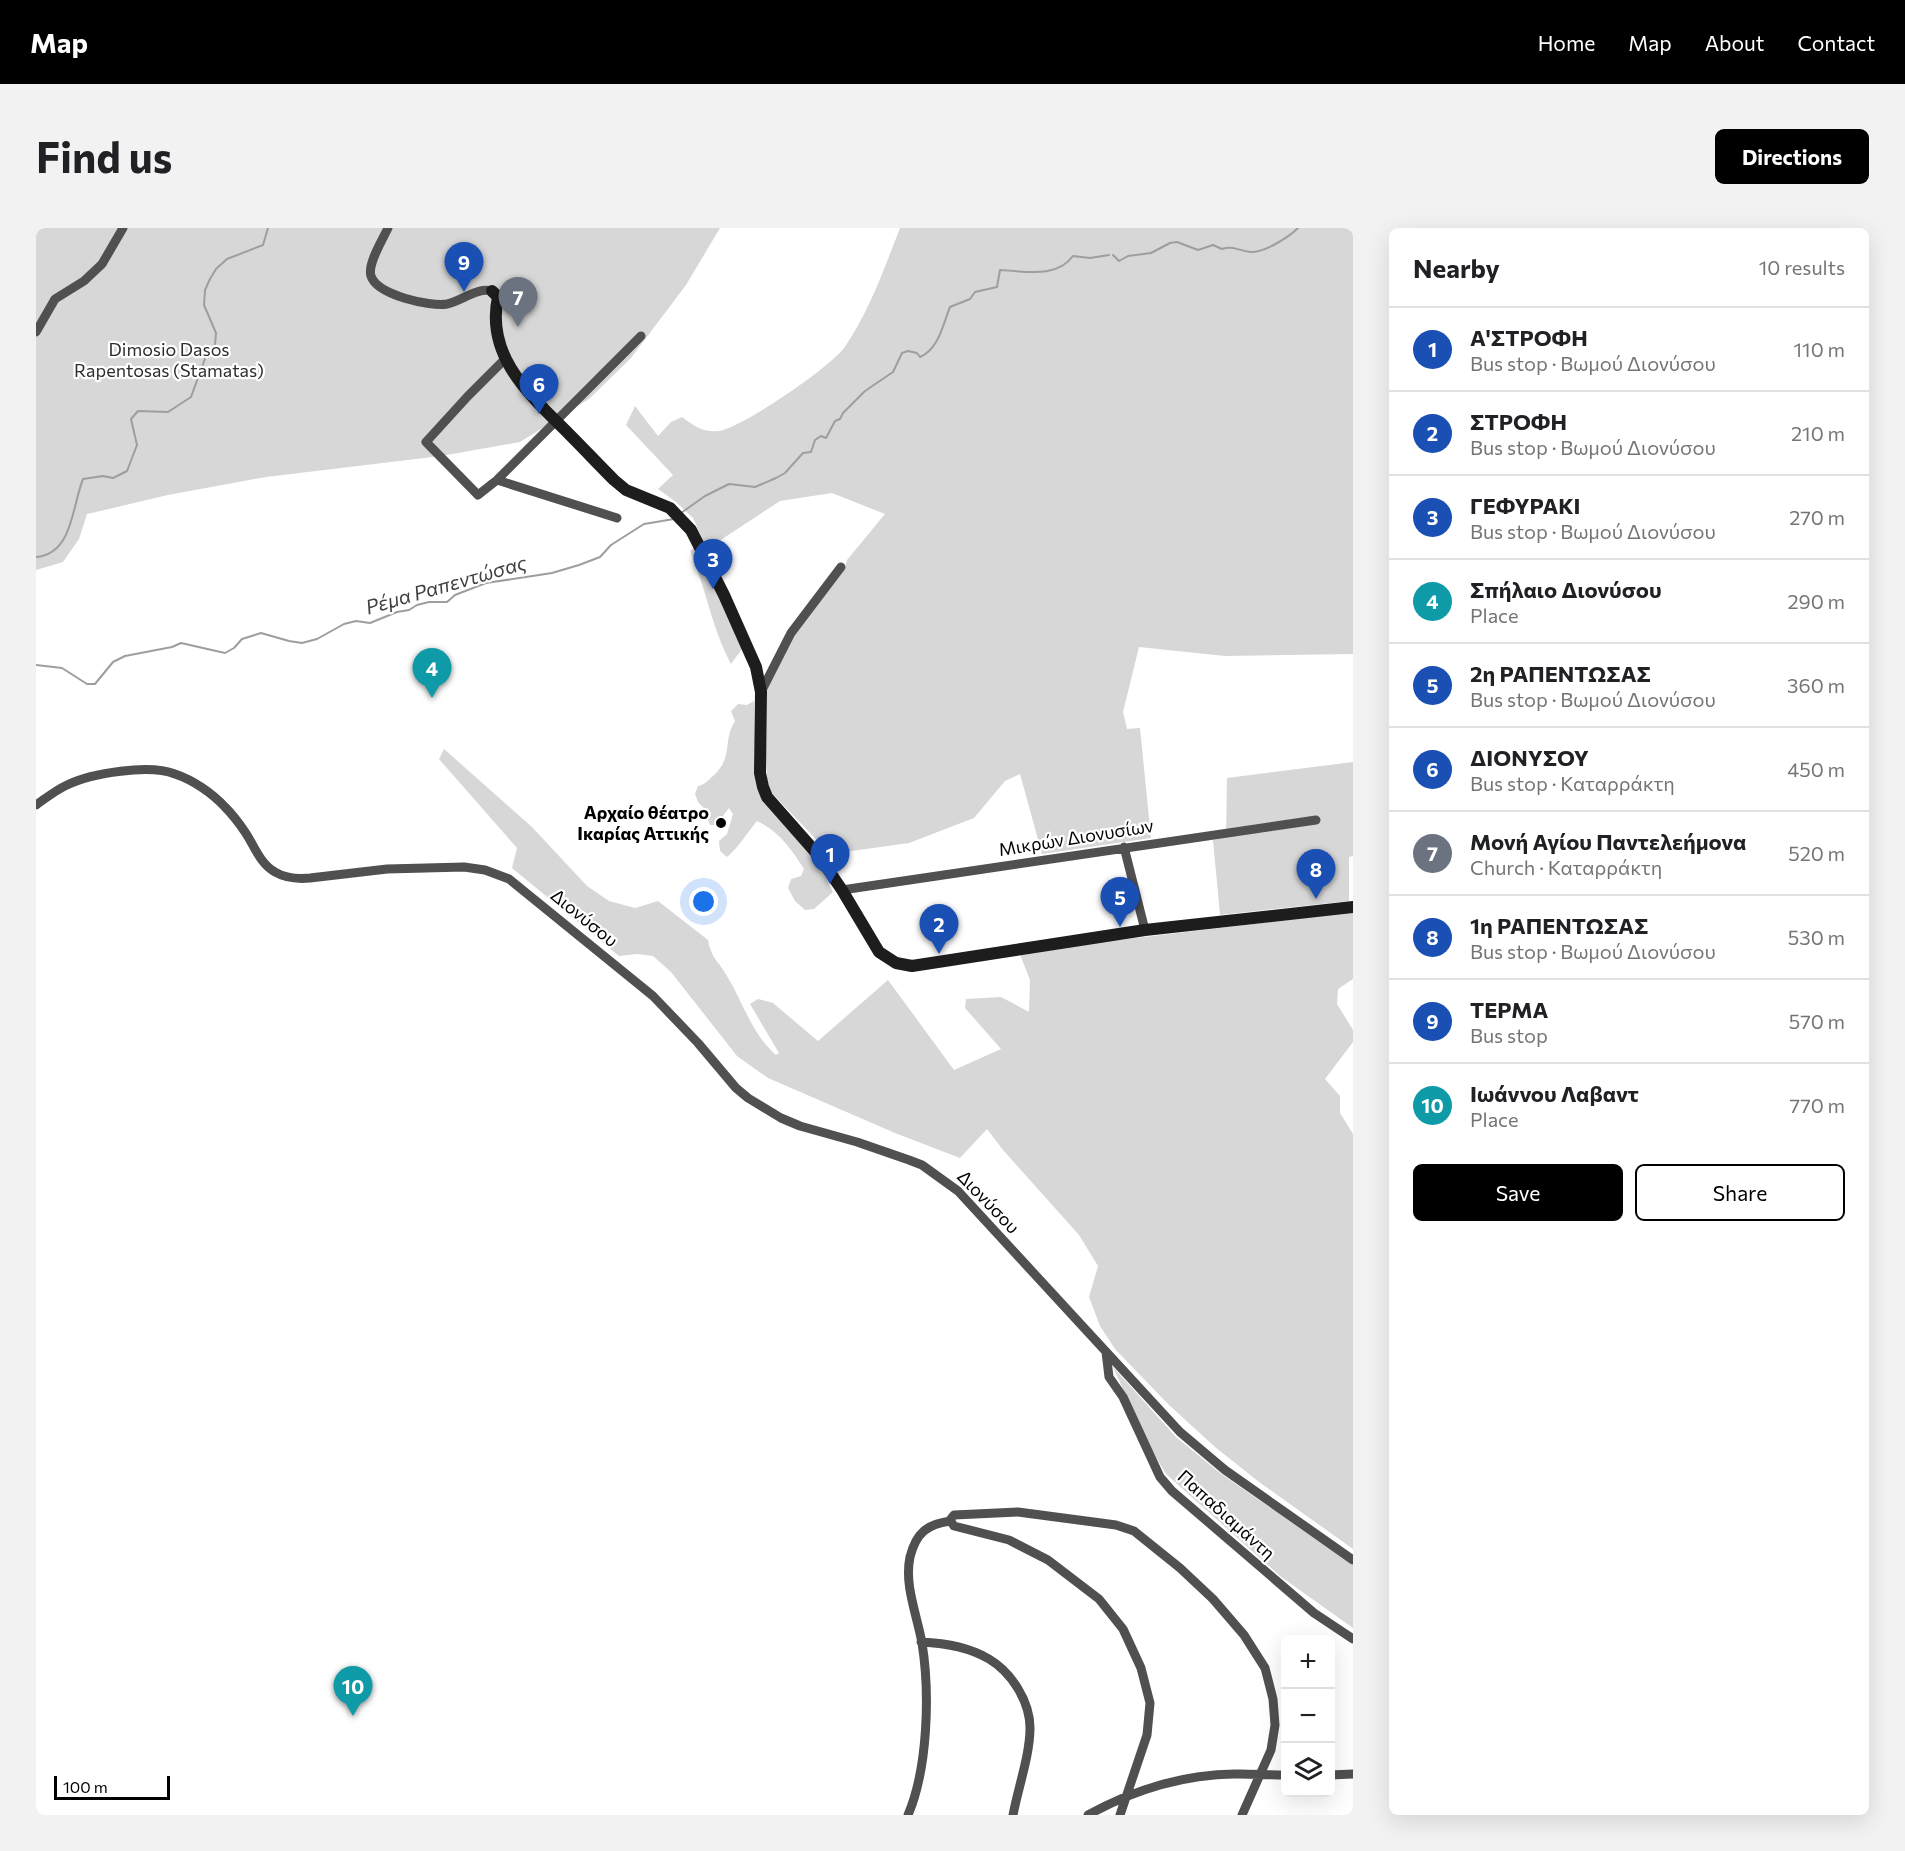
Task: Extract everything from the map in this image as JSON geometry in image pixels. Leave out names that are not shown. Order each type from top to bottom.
[{"type":"street","points":[[36,332],[55,299],[84,281],[102,264],[123,228]]},
{"type":"street","points":[[388,228],[370,268],[372,279],[384,289],[423,303],[450,303],[485,289],[492,291],[498,297],[495,310],[499,340],[506,358],[525,390],[626,490],[670,508],[687,524],[724,595],[753,658],[761,692],[760,773],[765,792],[773,806],[811,846],[842,890],[879,952],[896,963],[907,966],[1145,930],[1353,907]]},
{"type":"street","points":[[506,358],[426,442],[478,495],[497,480],[641,336]]},
{"type":"street","points":[[497,480],[617,518]]},
{"type":"street","points":[[761,692],[791,633],[841,567]]},
{"type":"street","name":"Διονύσου","points":[[36,805],[67,785],[92,776],[149,770],[173,773],[199,786],[224,806],[245,831],[266,865],[282,875],[298,879],[387,869],[464,867],[485,870],[509,879],[653,996],[747,1098],[781,1118],[800,1126],[916,1162],[958,1191],[1180,1432],[1225,1470],[1353,1560]]},
{"type":"street","name":"Μικρών Διονυσίων","points":[[842,890],[1316,820]]},
{"type":"street","points":[[1124,847],[1145,930]]},
{"type":"street","name":"Παπαδιαμάντη","points":[[1106,1351],[1109,1377],[1123,1397],[1160,1477],[1172,1491],[1314,1613],[1353,1639]]},
{"type":"street","points":[[951,1521],[954,1515],[961,1514],[1018,1512],[1116,1525],[1134,1531],[1180,1568],[1230,1617],[1260,1660],[1271,1684],[1275,1712],[1271,1750],[1242,1815]]},
{"type":"street","points":[[908,1815],[920,1774],[927,1716],[921,1642],[909,1581],[911,1553],[920,1534],[928,1526],[951,1521]]},
{"type":"street","points":[[951,1521],[951,1524],[957,1528],[981,1531],[1009,1540],[1048,1560],[1099,1599],[1123,1629],[1141,1668],[1150,1703],[1147,1735],[1120,1815]]},
{"type":"street","points":[[921,1642],[962,1648],[989,1659],[1016,1684],[1026,1707],[1030,1727],[1012,1815]]},
{"type":"street","points":[[1335,1774],[1353,1774]]},
{"type":"street","points":[[1088,1815],[1127,1796],[1197,1776],[1281,1775]]},
{"type":"green space","name":"Dimosio Dasos Rapentosas (Stamatas)","points":[[36,228],[720,228],[686,285],[631,358],[589,399],[520,442],[441,456],[266,477],[168,495],[87,514],[79,539],[63,562],[36,570]]},
{"type":"green space","points":[[900,228],[1353,228],[1353,654],[1225,656],[1139,647],[1123,712],[1127,729],[1140,728],[1151,838],[1042,854],[1020,774],[1005,781],[974,818],[909,843],[830,854],[770,791],[766,758],[767,688],[799,627],[845,568],[847,560],[885,514],[832,493],[780,501],[707,549],[693,518],[658,489],[673,475],[626,425],[635,406],[658,436],[671,422],[682,417],[699,428],[719,431],[747,419],[804,382],[835,357],[853,334],[875,290]]},
{"type":"green space","points":[[696,546],[742,649],[731,664],[724,651],[690,551]]},
{"type":"green space","points":[[754,701],[755,778],[820,867],[833,892],[814,909],[805,910],[795,901],[788,888],[791,879],[801,876],[804,869],[778,835],[757,821],[727,857],[720,851],[719,841],[727,834],[733,814],[729,808],[716,825],[710,825],[695,794],[698,786],[705,783],[719,769],[726,756],[729,736],[735,721],[731,711],[738,704],[747,705]]},
{"type":"green space","points":[[444,749],[532,827],[587,886],[609,901],[635,908],[658,901],[708,940],[713,956],[724,971],[754,1028],[776,1055],[779,1053],[750,1004],[758,999],[773,1003],[818,1041],[888,980],[954,1070],[1001,1049],[965,1008],[966,999],[1001,997],[1029,1012],[1030,980],[1019,952],[1353,912],[1353,979],[1338,989],[1337,1004],[1353,1030],[1353,1042],[1325,1079],[1340,1096],[1340,1113],[1353,1134],[1353,1549],[1259,1482],[1215,1447],[1169,1405],[1115,1349],[1100,1326],[1089,1297],[1098,1266],[1079,1235],[987,1129],[960,1158],[895,1133],[768,1078],[737,1056],[671,972],[653,956],[637,954],[619,956],[512,868],[517,848],[439,759]]},
{"type":"green space","points":[[1353,762],[1353,856],[1349,857],[1349,901],[1220,915],[1213,840],[1226,837],[1227,778]]},
{"type":"green space","points":[[1113,1367],[1176,1437],[1220,1473],[1353,1565],[1353,1628],[1280,1576],[1166,1474],[1148,1444]]},
{"type":"waterway","name":"Ρέμα Ραπεντώσας","points":[[36,557],[48,554],[64,538],[83,479],[103,476],[113,478],[127,471],[137,445],[131,419],[138,411],[168,412],[191,397],[206,356],[215,345],[216,333],[204,305],[205,290],[210,279],[216,269],[227,259],[263,245],[268,228]]},
{"type":"waterway","name":"Ρέμα Ραπεντώσας","points":[[1113,255],[1119,261],[1128,256],[1151,253],[1170,243],[1177,242],[1198,250],[1213,245],[1222,249],[1256,252],[1276,244],[1298,228]]},
{"type":"waterway","name":"Ρέμα Ραπεντώσας","points":[[681,513],[705,496],[729,484],[755,487],[785,473],[803,453],[811,452],[815,440],[821,436],[826,438],[835,421],[840,419],[865,391],[893,372],[902,353],[908,351],[917,353],[920,357],[932,348],[940,335],[950,307],[970,299],[975,292],[997,287],[1000,270],[1049,271],[1058,268],[1073,256],[1090,258],[1109,255]]},
{"type":"waterway","name":"Ρέμα Ραπεντώσας","points":[[36,665],[62,668],[87,684],[95,684],[113,662],[125,656],[172,647],[181,643],[225,653],[234,648],[242,639],[261,633],[302,643],[317,639],[344,624],[356,621],[370,623],[397,612],[409,610],[417,605],[447,602],[455,595],[486,583],[552,573],[579,565],[600,557],[611,545],[644,524],[674,519]]},
{"type":"place","name":"ΤΕΡΜΑ","points":[[464,292]]},
{"type":"place","name":"Μονή Αγίου Παντελεήμονα","points":[[518,327]]},
{"type":"place","name":"ΔΙΟΝΥΣΟΥ","points":[[539,414]]},
{"type":"place","name":"ΓΕΦΥΡΑΚΙ","points":[[713,589]]},
{"type":"place","name":"Σπήλαιο Διονύσου","points":[[432,698]]},
{"type":"place","name":"Αρχαίο θέατρο Ικαρίας Αττικής","points":[[721,823]]},
{"type":"place","name":"Α'ΣΤΡΟΦΗ","points":[[830,884]]},
{"type":"place","name":"1η ΡΑΠΕΝΤΩΣΑΣ","points":[[1316,899]]},
{"type":"place","name":"2η ΡΑΠΕΝΤΩΣΑΣ","points":[[1120,927]]},
{"type":"place","name":"ΣΤΡΟΦΗ","points":[[939,954]]},
{"type":"place","name":"Ιωάννου Λαβαντ","points":[[353,1716]]}]
